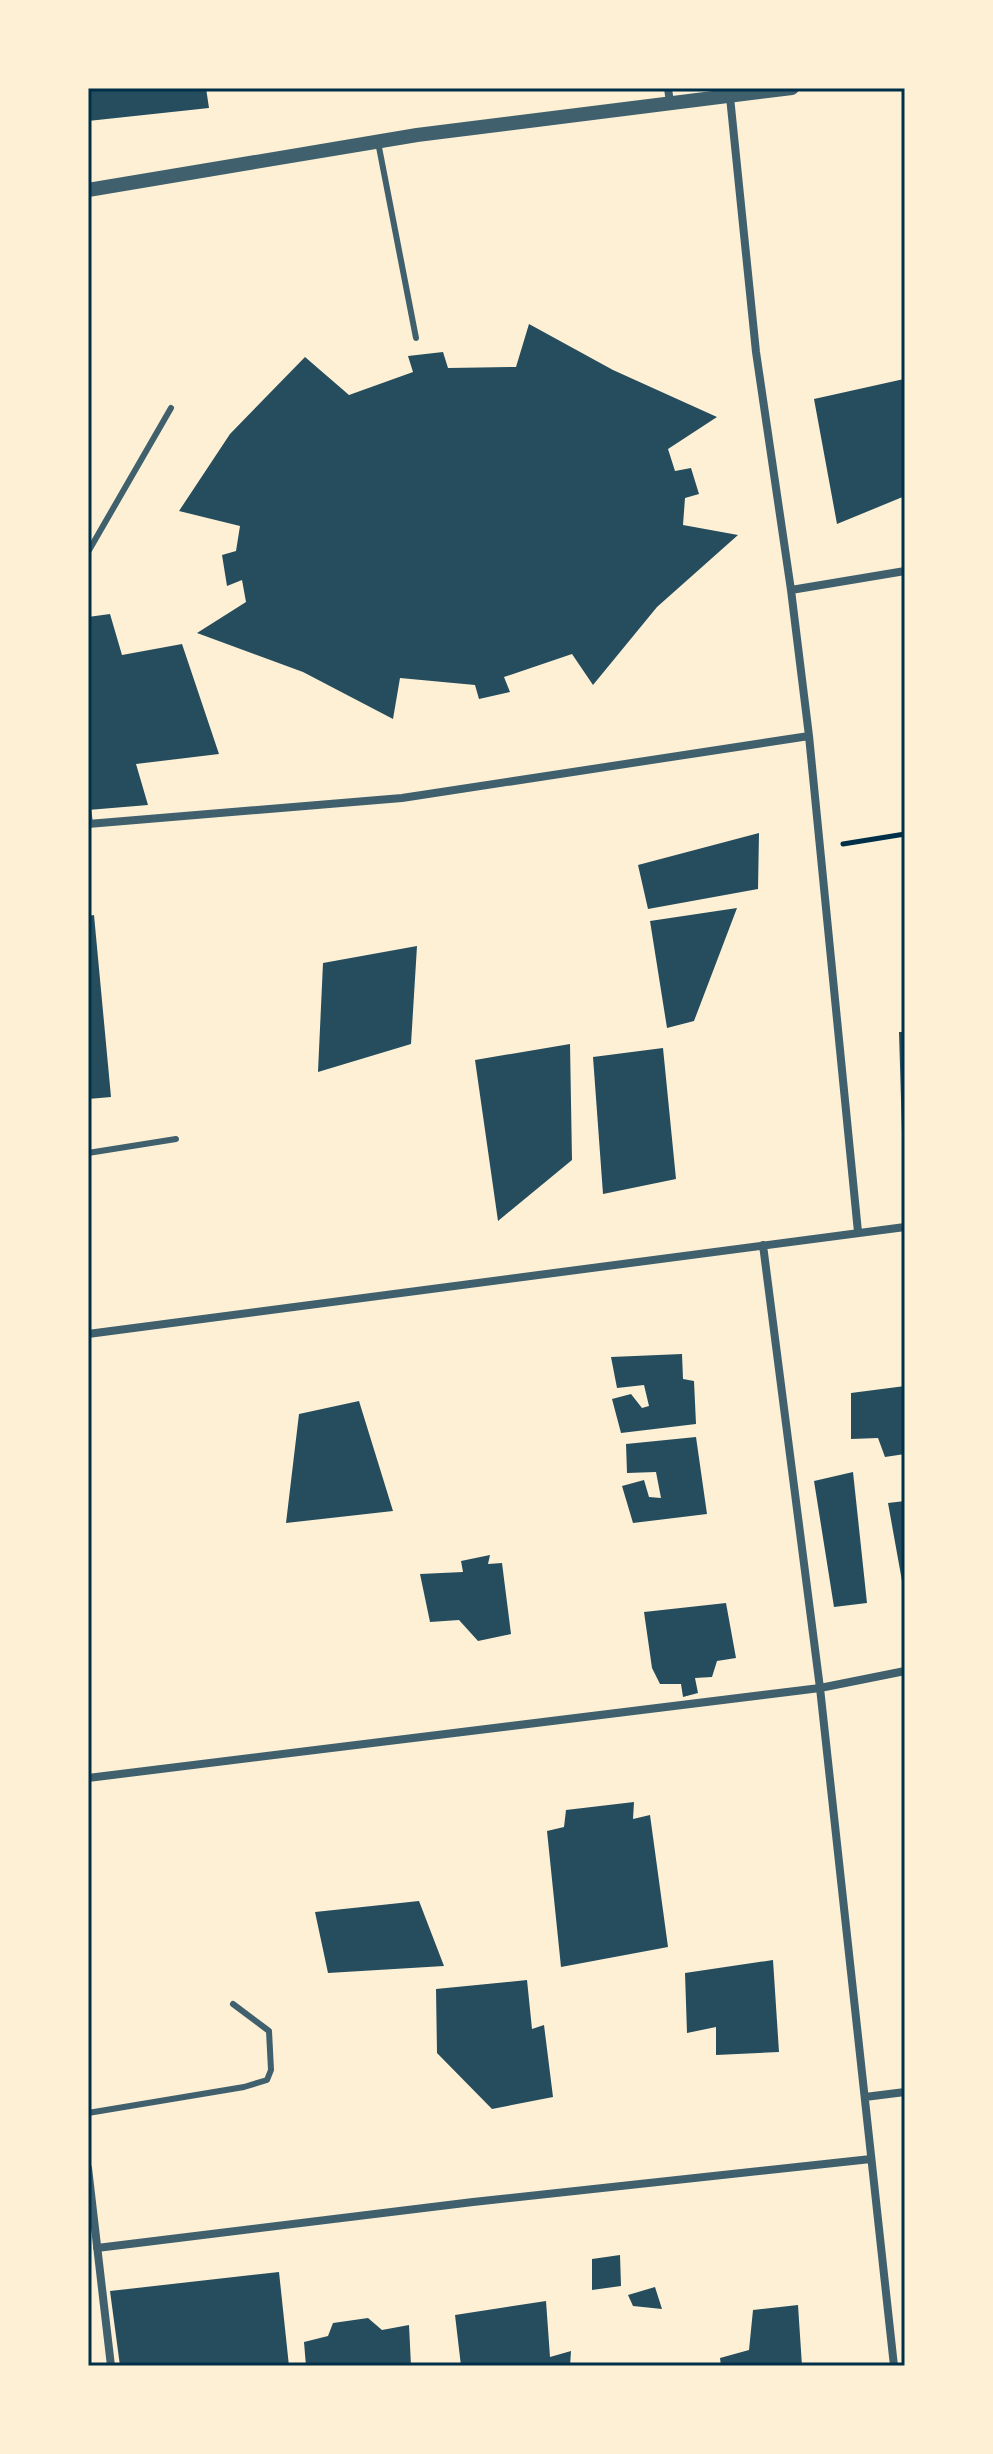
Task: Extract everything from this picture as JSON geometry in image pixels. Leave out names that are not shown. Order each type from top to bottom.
[{"type":"street","points":[[88,190],[669,95],[730,97],[792,88]]},
{"type":"street","points":[[730,97],[756,352],[809,736],[858,1232]]},
{"type":"street","points":[[791,590],[905,571]]},
{"type":"street","points":[[89,824],[402,798],[809,736]]},
{"type":"street","points":[[88,1334],[905,1227]]},
{"type":"street","points":[[763,1245],[820,1688],[894,2366]]},
{"type":"street","points":[[88,1778],[820,1688],[905,1671]]},
{"type":"street","points":[[865,2097],[905,2092]]},
{"type":"street","points":[[97,2248],[473,2202],[871,2159]]},
{"type":"street","points":[[88,2168],[111,2366]]},
{"type":"lane","points":[[378,142],[416,338]]},
{"type":"lane","points":[[88,552],[171,408]]},
{"type":"lane","points":[[88,807],[89,824]]},
{"type":"lane","points":[[88,1153],[176,1139]]},
{"type":"lane","points":[[88,2113],[244,2087],[267,2080],[271,2070],[269,2031],[233,2004]]},
{"type":"path","points":[[820,848],[905,834]]},
{"type":"building","points":[[88,88],[206,88],[209,108],[88,121]]},
{"type":"building","points":[[529,324],[613,370],[717,417],[668,449],[675,471],[691,468],[699,494],[685,498],[683,525],[738,535],[657,607],[593,685],[572,654],[504,677],[510,692],[479,699],[475,685],[400,678],[393,719],[303,672],[197,633],[246,602],[242,580],[227,586],[222,555],[236,551],[240,526],[179,511],[230,434],[305,357],[349,395],[413,372],[408,356],[443,352],[448,368],[516,367]]},
{"type":"building","points":[[904,379],[905,496],[837,524],[814,399]]},
{"type":"building","points":[[110,614],[122,655],[182,644],[219,754],[136,764],[148,805],[88,810],[88,617]]},
{"type":"building","points":[[759,833],[758,889],[648,909],[638,865]]},
{"type":"building","points":[[737,908],[694,1021],[667,1028],[650,921]]},
{"type":"building","points":[[94,915],[111,1097],[88,1099],[88,916]]},
{"type":"building","points":[[417,946],[411,1044],[318,1072],[323,963]]},
{"type":"building","points":[[899,1032],[905,1032],[905,1133],[902,1133]]},
{"type":"building","points":[[570,1044],[572,1160],[498,1221],[475,1060]]},
{"type":"building","points":[[663,1048],[676,1179],[603,1194],[593,1057]]},
{"type":"building","points":[[682,1354],[683,1379],[694,1381],[696,1424],[621,1433],[612,1399],[631,1394],[642,1408],[649,1406],[644,1385],[617,1388],[611,1357]]},
{"type":"building","points":[[905,1386],[905,1454],[885,1457],[878,1438],[851,1439],[851,1393]]},
{"type":"building","points":[[359,1401],[393,1511],[286,1523],[299,1414]]},
{"type":"building","points":[[696,1437],[707,1514],[633,1523],[622,1486],[644,1480],[649,1497],[661,1498],[656,1472],[627,1473],[626,1444]]},
{"type":"building","points":[[853,1472],[867,1603],[834,1607],[814,1481]]},
{"type":"building","points":[[905,1501],[905,1581],[902,1581],[888,1503]]},
{"type":"building","points":[[490,1555],[488,1564],[502,1563],[511,1634],[478,1641],[459,1620],[430,1622],[420,1574],[463,1572],[461,1561]]},
{"type":"building","points":[[726,1603],[736,1658],[717,1661],[712,1677],[695,1678],[698,1693],[683,1697],[681,1684],[660,1684],[652,1668],[644,1612]]},
{"type":"building","points":[[634,1802],[633,1819],[650,1815],[668,1947],[561,1967],[547,1831],[564,1827],[566,1810]]},
{"type":"building","points":[[419,1901],[444,1966],[328,1973],[315,1912]]},
{"type":"building","points":[[773,1960],[779,2052],[716,2055],[716,2027],[687,2033],[685,1973]]},
{"type":"building","points":[[527,1980],[532,2029],[544,2025],[553,2097],[492,2109],[437,2053],[436,1989]]},
{"type":"building","points":[[620,2255],[621,2286],[592,2290],[592,2259]]},
{"type":"building","points":[[279,2272],[289,2366],[120,2366],[110,2291]]},
{"type":"building","points":[[655,2287],[662,2309],[633,2306],[628,2295]]},
{"type":"building","points":[[546,2301],[550,2357],[571,2351],[570,2366],[461,2366],[455,2315]]},
{"type":"building","points":[[798,2305],[802,2366],[721,2366],[720,2358],[749,2350],[753,2310]]},
{"type":"building","points":[[368,2318],[382,2330],[409,2325],[411,2366],[306,2366],[304,2342],[328,2336],[333,2323]]}]
